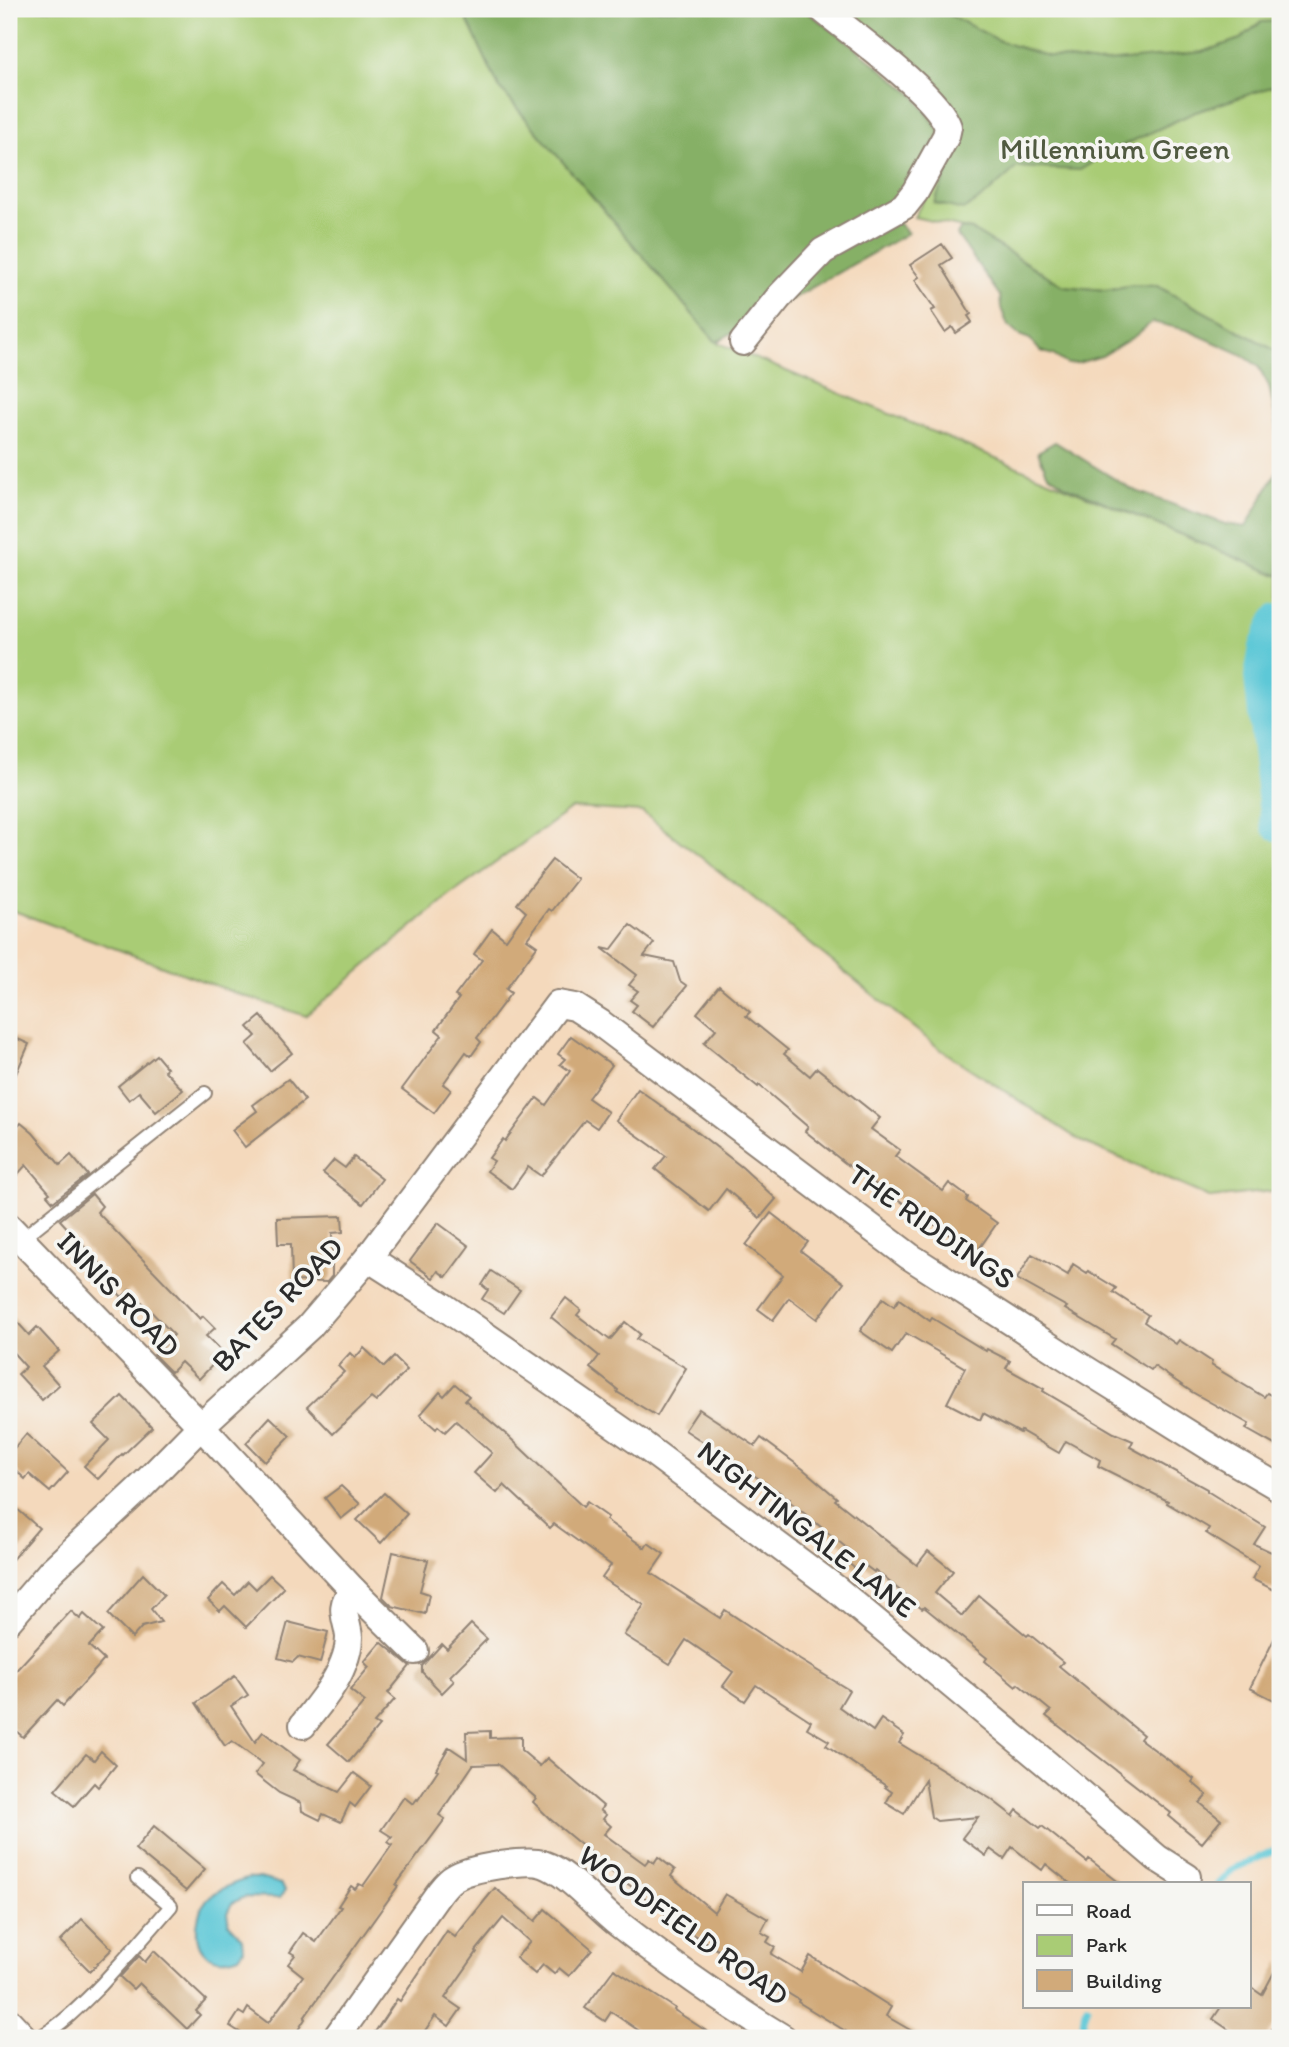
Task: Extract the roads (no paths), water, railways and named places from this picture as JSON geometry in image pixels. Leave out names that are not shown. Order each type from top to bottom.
[{"type":"street","points":[[743,342],[779,297],[823,251],[904,206],[915,192],[946,136],[948,127],[942,114],[924,93],[822,9]]},
{"type":"street","name":"BATES ROAD","points":[[9,1620],[51,1571],[141,1487],[201,1426],[309,1327],[368,1258],[558,1004]]},
{"type":"street","name":"THE RIDDINGS","points":[[558,1004],[575,1007],[600,1023],[909,1256],[1085,1369],[1280,1488]]},
{"type":"street","name":"INNIS ROAD","points":[[15,1233],[415,1651]]},
{"type":"street","name":"NIGHTINGALE LANE","points":[[368,1258],[440,1304],[642,1444],[835,1588],[1157,1858],[1187,1877]]},
{"type":"street","points":[[303,1725],[343,1666],[349,1639],[344,1615],[346,1599],[354,1590]]},
{"type":"street","name":"WOODFIELD ROAD","points":[[336,2038],[452,1878],[471,1870],[541,1863],[551,1868],[613,1920],[737,2010],[782,2038]]},
{"type":"street","points":[[9,2022],[24,2038]]},
{"type":"lane","points":[[15,1233],[205,1093]]},
{"type":"lane","points":[[38,2038],[52,2031],[86,2000],[171,1906],[138,1878]]},
{"type":"water","points":[[250,1878],[281,1884],[285,1890],[279,1898],[245,1897],[232,1903],[227,1913],[229,1924],[243,1939],[244,1949],[239,1956],[214,1958],[203,1951],[197,1936],[202,1907],[218,1891]]},
{"type":"waterway","points":[[1280,623],[1269,648],[1264,677],[1280,822]]},
{"type":"waterway","points":[[1220,1882],[1233,1869],[1280,1848]]},
{"type":"waterway","points":[[1082,2038],[1087,2008]]},
{"type":"park label","name":"Millennium Green","points":[[1115,148]]}]
